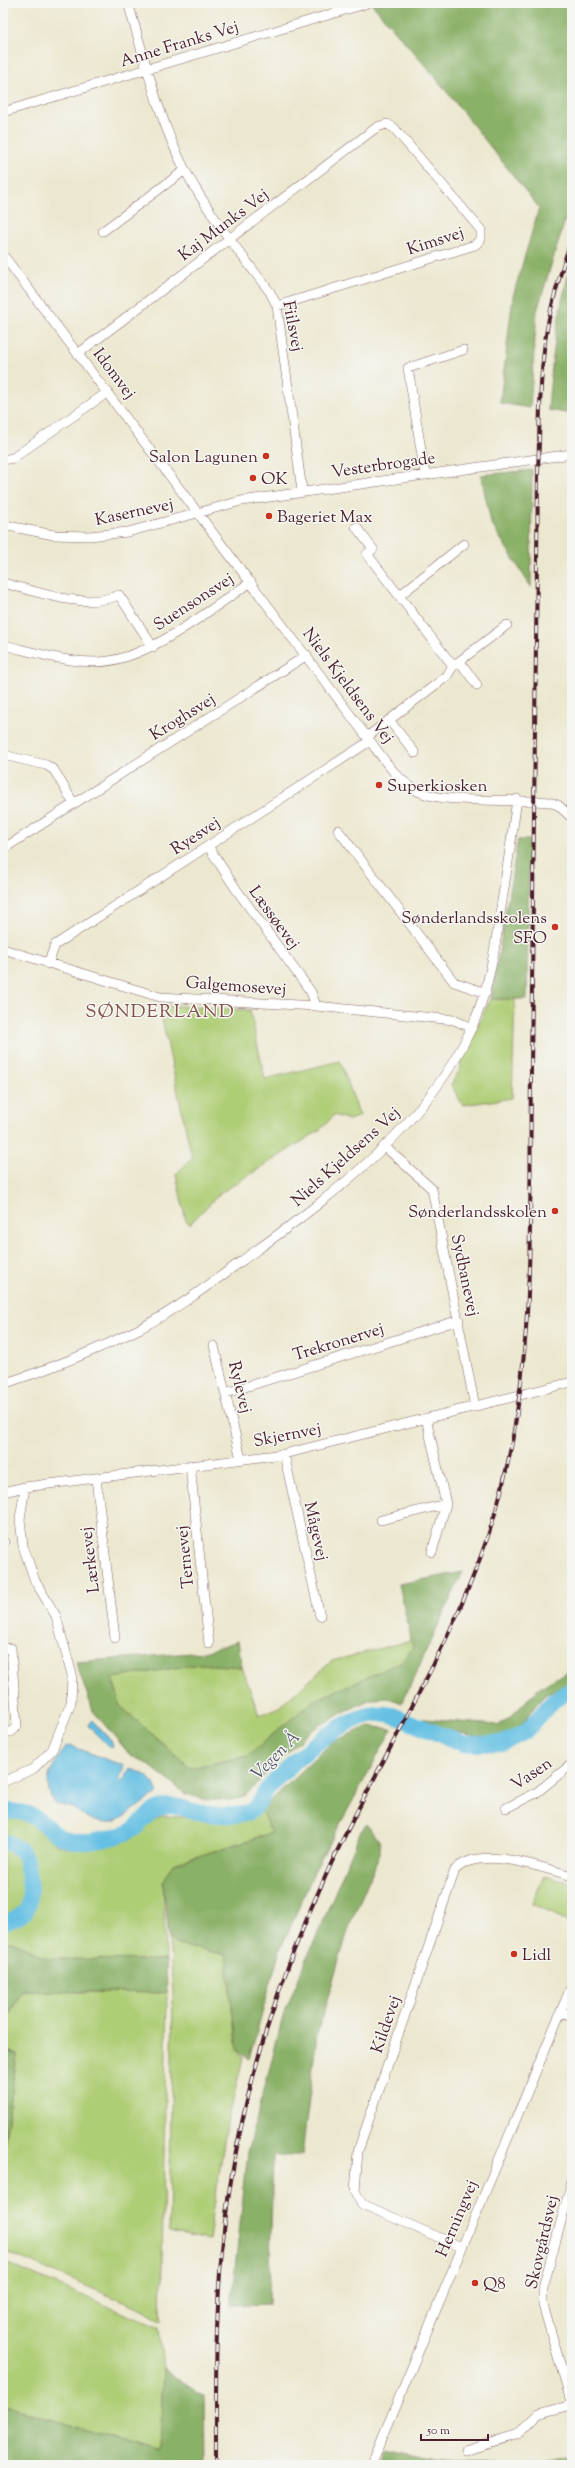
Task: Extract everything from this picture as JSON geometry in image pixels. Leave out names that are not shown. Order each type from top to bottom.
[{"type":"street","name":"Fiilsvej","points":[[128,3],[166,128],[185,170],[206,206],[270,292],[277,306],[302,491]]},
{"type":"street","name":"Anne Franks Vej","points":[[3,112],[365,4]]},
{"type":"street","name":"Kaj Munks Vej","points":[[79,353],[377,127],[387,124]]},
{"type":"street","name":"Kimsvej","points":[[277,306],[475,245],[481,239],[481,230],[394,128],[387,124]]},
{"type":"street","points":[[103,231],[185,170]]},
{"type":"street","name":"Idomvej","points":[[3,255],[199,512]]},
{"type":"street","points":[[425,475],[408,368],[463,350]]},
{"type":"street","points":[[3,460],[13,458],[108,392]]},
{"type":"street","name":"Vesterbrogade","points":[[199,512],[241,501],[302,491],[572,454]]},
{"type":"street","name":"Kasernevej","points":[[3,525],[54,535],[89,536],[128,532],[199,512]]},
{"type":"street","name":"Niels Kjeldsens Vej","points":[[199,512],[209,529],[251,582],[369,739],[403,780],[416,790],[428,795],[442,798],[534,800],[558,805],[572,818]]},
{"type":"street","points":[[356,527],[373,549],[367,554],[399,596],[456,664],[477,685]]},
{"type":"street","points":[[399,596],[464,544]]},
{"type":"street","name":"Suensonsvej","points":[[3,645],[75,661],[97,662],[133,655],[153,646],[251,582]]},
{"type":"street","name":"Suensonsvej","points":[[3,583],[78,600],[106,600],[119,595],[153,646]]},
{"type":"street","name":"Ryesvej","points":[[48,964],[55,945],[369,739],[389,720],[447,676],[456,664],[507,625]]},
{"type":"street","name":"Kroghsvej","points":[[3,849],[307,656]]},
{"type":"street","points":[[389,720],[415,753]]},
{"type":"street","points":[[3,755],[46,765],[54,770],[74,804]]},
{"type":"street","name":"Niels Kjeldsens Vej","points":[[3,1384],[53,1368],[140,1328],[209,1285],[320,1203],[384,1146],[436,1088],[472,1028],[486,993],[493,960],[517,799]]},
{"type":"street","points":[[338,830],[454,982],[486,993]]},
{"type":"street","name":"Læssøevej","points":[[208,846],[236,889],[311,992],[316,1006]]},
{"type":"street","name":"Galgemosevej","points":[[3,949],[48,964],[160,996],[316,1006],[454,1020],[472,1028]]},
{"type":"street","name":"Sydbanevej","points":[[384,1146],[432,1189],[475,1407]]},
{"type":"street","name":"Trekronervej","points":[[226,1393],[459,1320]]},
{"type":"street","name":"Rylevej","points":[[214,1346],[241,1459]]},
{"type":"street","name":"Skjernvej","points":[[3,1492],[25,1487],[284,1454],[572,1382]]},
{"type":"street","points":[[426,1418],[446,1504],[432,1552]]},
{"type":"street","name":"Mågevej","points":[[284,1454],[320,1616]]},
{"type":"street","name":"Ternevej","points":[[190,1465],[209,1644]]},
{"type":"street","name":"Lærkevej","points":[[96,1478],[115,1638]]},
{"type":"street","points":[[3,1782],[33,1769],[52,1750],[70,1703],[72,1675],[56,1616],[35,1581],[23,1546],[20,1518],[25,1487]]},
{"type":"street","points":[[381,1520],[446,1504]]},
{"type":"street","points":[[3,1649],[11,1648],[17,1726],[11,1732],[3,1732]]},
{"type":"street","name":"Vasen","points":[[506,1808],[536,1794],[572,1764]]},
{"type":"street","name":"Kildevej","points":[[462,2247],[362,2204],[355,2191],[358,2151],[455,1870],[462,1863],[497,1857],[572,1876]]},
{"type":"street","name":"Herningvej","points":[[371,2465],[572,1985]]},
{"type":"street","points":[[561,2012],[572,2016]]},
{"type":"street","name":"Skovgårdsvej","points":[[465,2450],[518,2434],[538,2414],[572,2405],[544,2304],[543,2288],[572,2181]]},
{"type":"green space","points":[[371,3],[572,3],[572,205],[565,220],[537,311],[530,408],[500,403],[513,296],[539,208],[435,77]]},
{"type":"green space","points":[[572,262],[572,414],[548,410],[556,335],[562,299]]},
{"type":"green space","points":[[532,470],[531,587],[491,523],[481,475]]},
{"type":"green space","points":[[518,840],[529,840],[527,999],[491,999]]},
{"type":"green space","points":[[491,999],[515,999],[512,1098],[463,1105],[451,1085],[461,1068],[460,1059]]},
{"type":"green space","points":[[159,1005],[250,1010],[265,1079],[340,1061],[360,1116],[349,1120],[334,1115],[320,1130],[219,1194],[190,1224],[186,1221],[176,1174],[192,1158]]},
{"type":"green space","points":[[463,1572],[402,1703],[389,1698],[371,1699],[312,1730],[283,1756],[246,1795],[233,1800],[207,1800],[186,1794],[145,1762],[131,1756],[93,1711],[76,1662],[204,1652],[238,1641],[242,1667],[199,1664],[113,1678],[120,1706],[191,1768],[247,1756],[313,1701],[401,1662],[413,1648],[399,1584]]},
{"type":"green space","points":[[412,1640],[413,1648],[401,1662],[313,1701],[247,1756],[191,1768],[120,1706],[113,1678],[199,1664],[242,1667],[259,1715],[279,1707],[332,1661]]},
{"type":"green space","points":[[572,1668],[572,1684],[553,1690],[547,1694],[537,1703],[519,1727],[509,1734],[482,1736],[467,1734],[412,1718],[497,1725],[515,1713],[540,1688]]},
{"type":"green space","points":[[369,1726],[392,1729],[316,1868],[280,1950],[249,2059],[237,2051],[226,1955],[178,1945],[169,1938],[163,1882],[173,1864],[271,1833],[261,1810],[332,1742]]},
{"type":"green space","points":[[261,1810],[271,1833],[173,1864],[163,1882],[166,1960],[48,1959],[14,1942],[3,1942],[3,1930],[26,1918],[33,1910],[34,1902],[32,1874],[28,1858],[19,1844],[3,1837],[3,1815],[25,1818],[57,1845],[68,1848],[132,1839],[150,1822],[162,1816],[244,1820],[251,1818]]},
{"type":"green space","points":[[367,1824],[380,1842],[380,1854],[350,1924],[317,2034],[302,2155],[273,2155],[269,2304],[231,2305],[248,2152],[284,2013],[361,1831]]},
{"type":"green space","points":[[3,1845],[15,1850],[24,1878],[24,1893],[21,1907],[3,1916]]},
{"type":"green space","points":[[544,1876],[572,1883],[572,1923],[532,1904]]},
{"type":"green space","points":[[169,1938],[178,1945],[226,1955],[237,2051],[243,2058],[226,2129],[209,2240],[169,2232],[173,1993]]},
{"type":"green space","points":[[3,1942],[14,1942],[48,1959],[166,1960],[167,1993],[22,1991],[3,2027]]},
{"type":"green space","points":[[22,1991],[167,1993],[161,2322],[144,2311],[3,2250],[3,2154],[17,2055],[3,2049],[3,2027]]},
{"type":"green space","points":[[3,2049],[17,2055],[3,2154]]},
{"type":"green space","points":[[3,2262],[159,2328],[163,2369],[160,2451],[3,2405]]},
{"type":"green space","points":[[163,2369],[204,2396],[205,2465],[3,2465],[3,2405],[160,2451]]},
{"type":"green space","points":[[388,2448],[455,2463],[534,2465],[381,2465]]},
{"type":"green space","points":[[569,2458],[572,2459],[572,2465],[534,2465]]},
{"type":"water","points":[[92,1720],[112,1742],[113,1747],[110,1748],[89,1727],[88,1724]]},
{"type":"water","points":[[71,1746],[124,1766],[119,1781],[125,1779],[129,1769],[144,1774],[154,1784],[158,1794],[123,1817],[107,1823],[88,1818],[70,1807],[54,1804],[48,1787],[48,1780],[52,1768],[65,1747]]},
{"type":"waterway","name":"Vegen Å","points":[[3,1811],[27,1814],[38,1819],[58,1835],[72,1841],[82,1842],[108,1838],[130,1832],[158,1808],[177,1806],[203,1813],[217,1815],[239,1815],[254,1809],[269,1787],[293,1763],[324,1737],[359,1718],[376,1714],[392,1715],[464,1744],[503,1743],[525,1732],[554,1700],[572,1689]]},
{"type":"waterway","name":"Vegen Å","points":[[3,1841],[13,1845],[22,1852],[27,1864],[30,1882],[28,1907],[25,1912],[3,1924]]},
{"type":"railway","points":[[216,2465],[217,2330],[222,2249],[236,2150],[260,2052],[275,2004],[310,1910],[352,1820],[421,1690],[463,1602],[481,1556],[496,1510],[509,1457],[518,1402],[525,1347],[530,1236],[540,398],[548,323],[572,237]]},
{"type":"place","name":"Salon Lagunen","points":[[266,456]]},
{"type":"place","name":"OK","points":[[253,478]]},
{"type":"place","name":"Bageriet Max","points":[[269,516]]},
{"type":"place","name":"Superkiosken","points":[[379,785]]},
{"type":"place","name":"Sønderlandsskolens SFO","points":[[555,927]]},
{"type":"place","name":"Sønderlandsskolen","points":[[555,1211]]},
{"type":"place","name":"Lidl","points":[[514,1954]]},
{"type":"place","name":"Q8","points":[[475,2283]]},
{"type":"district","name":"SØNDERLAND","points":[[160,1010]]}]
